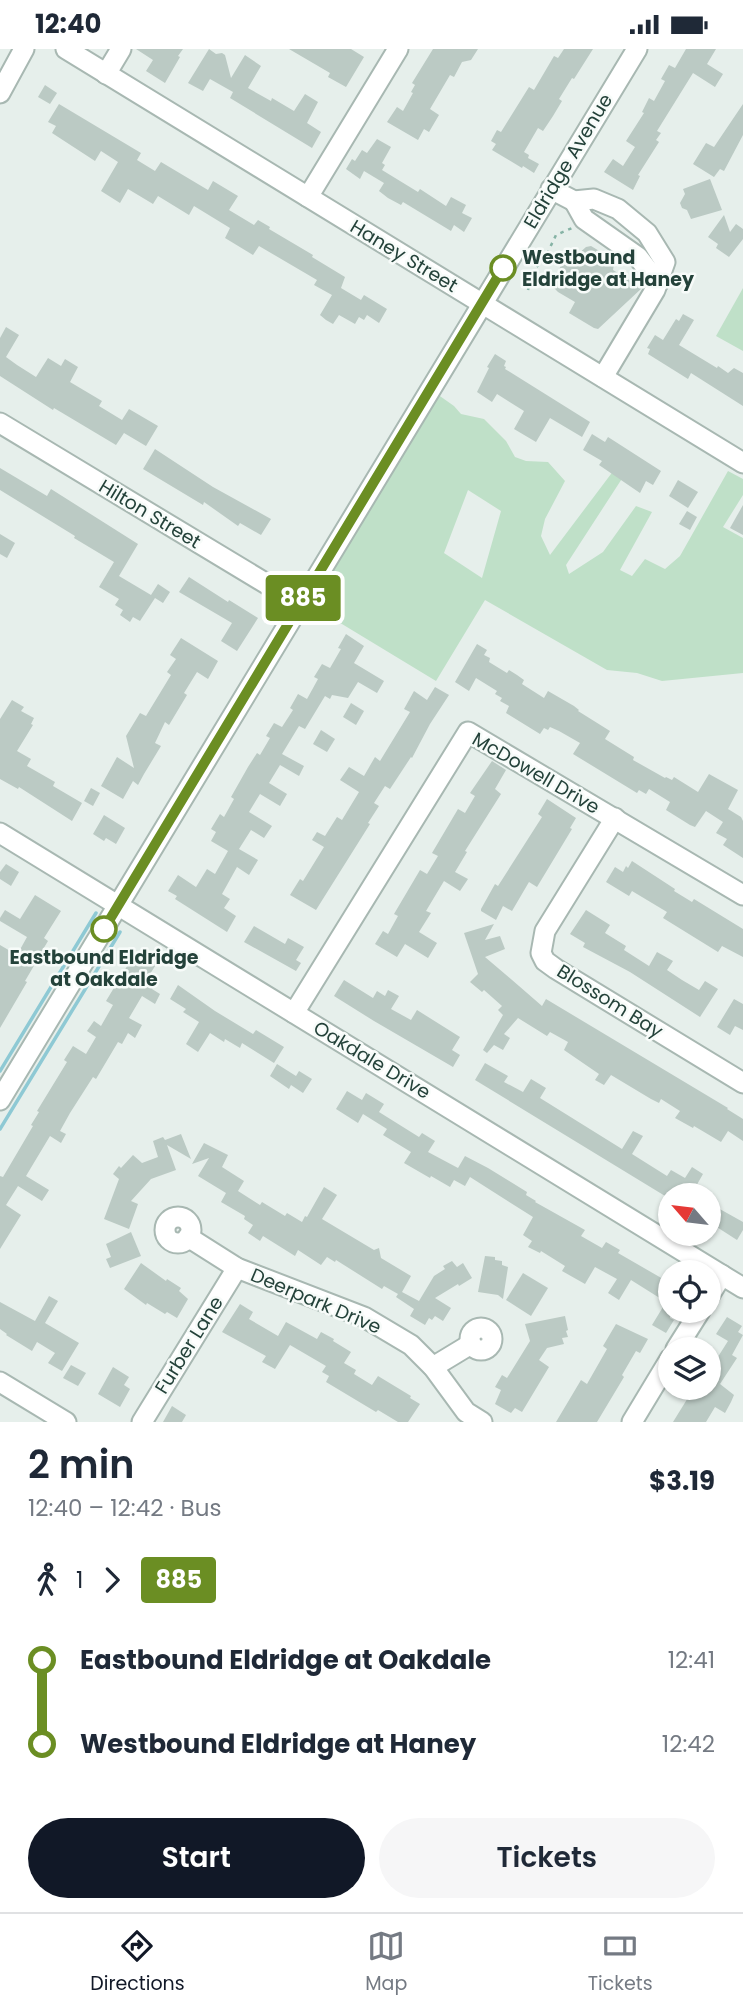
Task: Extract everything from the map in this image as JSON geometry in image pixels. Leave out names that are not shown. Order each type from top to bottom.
[{"type":"street","points":[[0,93],[24,49]]},
{"type":"street","name":"Haney Street","points":[[66,49],[743,463]]},
{"type":"street","points":[[106,74],[121,49]]},
{"type":"street","points":[[308,197],[398,49]]},
{"type":"street","name":"Eldridge Avenue","points":[[0,1100],[637,49]]},
{"type":"street","points":[[551,189],[574,201],[594,199],[618,209],[647,233],[665,263],[658,283],[603,377]]},
{"type":"street","points":[[574,201],[584,219],[638,257],[658,283]]},
{"type":"street","name":"Hilton Street","points":[[0,423],[300,604]]},
{"type":"street","name":"McDowell Drive","points":[[294,1013],[468,731],[743,895]]},
{"type":"street","name":"Blossom Bay","points":[[615,818],[545,930],[541,953],[545,961],[556,969],[743,1083]]},
{"type":"street","name":"Oakdale Drive","points":[[0,833],[743,1288]]},
{"type":"street","name":"Deerpark Drive","points":[[188,1237],[237,1268],[364,1317],[411,1345],[433,1367],[467,1412],[482,1422]]},
{"type":"street","name":"Furber Lane","points":[[142,1422],[237,1268]]},
{"type":"street","points":[[433,1367],[471,1344]]},
{"type":"street","points":[[632,1422],[658,1379]]},
{"type":"street","points":[[0,1382],[66,1422]]},
{"type":"path","points":[[528,290],[533,270],[544,260],[556,236],[588,221]]},
{"type":"green space","points":[[743,288],[743,351],[716,336]]},
{"type":"green space","points":[[437,394],[461,414],[484,419],[506,441],[515,457],[526,461],[548,462],[565,481],[545,519],[541,536],[550,555],[617,466],[625,474],[566,565],[569,574],[603,552],[636,506],[652,512],[620,570],[632,576],[645,559],[665,569],[680,556],[728,471],[743,479],[743,495],[723,527],[743,538],[743,673],[662,681],[637,673],[607,670],[485,600],[436,681],[304,601]],"holes":[[[468,490],[501,511],[482,578],[444,553]]]},
{"type":"building","points":[[136,49],[183,49],[165,83],[146,71],[153,60]]},
{"type":"building","points":[[209,49],[216,54],[225,55],[231,78],[245,55],[261,66],[248,88],[271,101],[272,98],[294,111],[305,94],[318,102],[307,123],[321,132],[312,148],[230,98],[233,92],[210,79],[203,91],[188,83]]},
{"type":"building","points":[[289,49],[351,49],[364,57],[346,87],[328,77],[330,73]]},
{"type":"building","points":[[433,49],[478,49],[471,60],[462,62],[454,77],[450,75],[430,109],[439,115],[429,132],[424,129],[418,140],[387,122],[397,107],[403,111],[413,93],[411,92],[415,85],[412,83]]},
{"type":"building","points":[[564,49],[593,49],[559,99],[562,101],[543,131],[538,128],[524,152],[529,155],[528,158],[539,164],[534,173],[492,150],[496,144],[491,141],[497,130],[501,132],[529,87],[534,90],[554,56],[558,58]]},
{"type":"building","points":[[686,49],[716,49],[707,64],[723,74],[715,87],[693,73],[657,131],[661,133],[656,140],[659,142],[638,175],[640,176],[633,190],[604,172],[613,159],[623,166],[635,147],[626,141],[644,113],[642,112],[649,98],[654,101],[665,81],[661,79],[669,65],[675,68]]},
{"type":"building","points":[[45,85],[57,93],[50,104],[38,97]]},
{"type":"building","points":[[59,104],[141,153],[137,160],[155,171],[161,162],[208,190],[213,181],[238,196],[229,210],[254,225],[258,220],[345,277],[341,288],[361,300],[364,295],[387,309],[379,323],[367,315],[364,320],[359,317],[355,324],[339,315],[333,324],[326,320],[320,315],[332,295],[314,285],[317,280],[259,246],[253,255],[225,238],[230,228],[194,206],[189,215],[158,196],[153,204],[128,189],[120,203],[101,191],[118,162],[101,151],[95,161],[52,133],[56,126],[48,122]]},
{"type":"building","points":[[743,104],[743,135],[724,171],[720,169],[714,177],[693,164],[706,143],[714,147]]},
{"type":"building","points":[[377,139],[391,147],[382,163],[385,165],[382,170],[446,206],[451,197],[466,205],[462,213],[472,218],[464,232],[454,225],[451,231],[403,202],[401,205],[388,198],[379,191],[384,183],[364,171],[360,179],[346,169],[362,150],[367,153]]},
{"type":"building","points":[[710,179],[722,210],[691,219],[680,203],[685,194],[683,189]]},
{"type":"building","points":[[724,215],[730,232],[736,224],[743,229],[743,239],[729,257],[716,248],[718,244],[708,237]]},
{"type":"building","points":[[591,246],[611,258],[613,270],[642,288],[598,329],[569,313],[575,302],[554,288],[565,250],[576,256]]},
{"type":"building","points":[[683,314],[694,320],[679,345],[728,373],[734,368],[743,373],[743,406],[691,373],[688,379],[648,354],[650,349],[647,348],[655,335],[663,340],[676,319],[679,321]]},
{"type":"building","points":[[6,327],[19,335],[6,357],[17,365],[36,377],[48,358],[61,366],[65,359],[78,367],[70,382],[102,401],[99,406],[122,420],[129,409],[158,426],[146,446],[124,433],[116,445],[54,408],[53,410],[0,376],[0,338]]},
{"type":"building","points":[[495,354],[506,361],[505,369],[590,422],[582,437],[550,418],[536,442],[514,429],[524,411],[497,394],[492,402],[477,392]]},
{"type":"building","points":[[592,434],[605,442],[608,437],[661,471],[653,485],[646,481],[640,493],[599,465],[602,461],[583,450]]},
{"type":"building","points":[[155,449],[213,487],[271,519],[261,535],[240,523],[238,526],[204,502],[203,505],[143,469]]},
{"type":"building","points":[[0,468],[47,496],[51,489],[138,544],[119,576],[151,595],[158,584],[170,592],[163,603],[155,598],[140,621],[133,617],[130,622],[120,615],[123,610],[115,605],[119,599],[99,587],[114,562],[0,490]]},
{"type":"building","points":[[678,480],[698,492],[688,508],[669,496]]},
{"type":"building","points":[[743,505],[743,535],[730,528]]},
{"type":"building","points":[[687,511],[697,517],[690,530],[679,524]]},
{"type":"building","points":[[0,534],[15,543],[7,558],[0,554]]},
{"type":"building","points":[[189,577],[258,618],[237,651],[221,641],[232,623],[179,592]]},
{"type":"building","points":[[346,634],[364,646],[354,663],[384,681],[377,693],[358,682],[348,698],[332,695],[330,699],[325,696],[305,729],[299,726],[282,754],[304,766],[299,776],[280,765],[269,783],[287,794],[280,806],[260,794],[249,812],[272,826],[264,838],[251,830],[239,849],[258,860],[249,875],[237,867],[222,894],[230,899],[224,908],[236,916],[227,932],[175,899],[177,896],[168,891],[178,875],[196,887],[207,869],[215,874],[228,851],[211,841],[216,832],[211,829],[220,814],[224,817],[234,799],[231,797],[248,767],[257,753],[260,755],[270,738],[266,736],[274,723],[282,727],[293,710],[290,708],[298,694],[307,699],[318,679],[314,677],[322,664],[330,668]]},
{"type":"building","points":[[181,638],[218,661],[208,679],[197,672],[169,725],[165,722],[155,743],[161,746],[138,785],[133,781],[123,799],[101,786],[117,757],[134,768],[126,736],[140,713],[146,716],[171,675],[167,672],[176,659],[170,655]]},
{"type":"building","points":[[477,644],[487,650],[484,655],[490,658],[489,662],[507,673],[509,670],[517,675],[524,680],[522,684],[544,698],[548,691],[574,706],[610,731],[605,739],[634,757],[633,760],[665,778],[672,780],[674,777],[698,792],[709,774],[738,790],[728,809],[743,821],[743,858],[723,845],[727,839],[716,833],[723,822],[706,811],[695,827],[690,825],[666,810],[670,802],[649,789],[646,794],[639,790],[637,793],[573,754],[580,743],[550,727],[548,730],[544,728],[540,734],[506,713],[509,706],[500,701],[502,698],[495,694],[497,691],[476,678],[469,691],[455,682]]},
{"type":"building","points":[[435,687],[449,695],[412,758],[390,789],[385,786],[374,803],[379,806],[368,823],[370,824],[316,910],[290,895],[300,879],[303,881],[324,847],[312,840],[317,832],[325,836],[337,817],[342,820],[359,792],[340,780],[349,767],[364,776],[375,757],[380,761],[410,712],[404,709],[414,691],[427,700]]},
{"type":"building","points":[[12,700],[24,707],[21,711],[34,718],[31,724],[33,725],[17,751],[31,759],[27,766],[55,782],[53,786],[82,803],[72,821],[19,787],[18,789],[0,779],[0,719]]},
{"type":"building","points":[[351,703],[364,711],[356,725],[343,717]]},
{"type":"building","points":[[321,730],[335,739],[327,752],[313,744]]},
{"type":"building","points":[[492,761],[506,770],[495,789],[501,794],[455,872],[468,879],[460,891],[444,881],[426,911],[431,913],[419,932],[437,943],[428,958],[405,944],[397,957],[375,944],[383,931],[388,934],[398,916],[394,914],[420,870],[427,874],[438,856],[432,853],[458,809],[465,813],[475,796],[470,793]]},
{"type":"building","points":[[91,788],[100,793],[93,806],[84,801]]},
{"type":"building","points":[[547,799],[576,818],[570,828],[572,829],[537,887],[529,882],[512,911],[503,906],[496,920],[481,909],[495,884],[498,886],[542,817],[538,814]]},
{"type":"building","points":[[104,815],[125,828],[116,844],[93,834]]},
{"type":"building","points":[[632,861],[675,889],[674,891],[692,902],[694,899],[743,929],[743,957],[722,946],[718,952],[663,918],[667,912],[632,891],[629,896],[606,882],[615,867],[623,872]]},
{"type":"building","points":[[6,864],[19,872],[11,886],[0,879],[0,872]]},
{"type":"building","points":[[35,895],[61,911],[44,938],[48,941],[42,951],[46,953],[38,966],[35,964],[0,1028],[0,945],[17,955],[27,937],[0,921],[0,918],[5,910],[20,919]]},
{"type":"building","points":[[586,910],[610,925],[605,933],[626,946],[624,950],[649,966],[657,952],[673,961],[667,970],[682,980],[699,990],[705,981],[718,989],[700,1017],[630,972],[583,947],[585,943],[570,934]]},
{"type":"building","points":[[494,924],[485,940],[500,936],[505,949],[485,957],[542,1006],[546,999],[728,1108],[743,1119],[743,1141],[728,1131],[721,1142],[694,1126],[693,1128],[675,1118],[680,1111],[661,1099],[659,1103],[651,1099],[611,1075],[604,1085],[595,1080],[599,1074],[564,1050],[568,1042],[550,1032],[547,1036],[518,1018],[504,1034],[510,1038],[503,1050],[494,1045],[487,1053],[483,1050],[503,1015],[498,1010],[502,1006],[470,982],[478,974],[464,933]]},
{"type":"building","points":[[254,926],[285,944],[288,938],[304,947],[296,960],[301,963],[296,971],[244,942]]},
{"type":"building","points":[[142,950],[159,960],[150,974],[158,979],[152,989],[160,994],[155,1004],[142,996],[129,1018],[142,1025],[135,1038],[128,1033],[122,1044],[118,1042],[96,1079],[93,1077],[70,1113],[60,1131],[66,1134],[61,1143],[50,1136],[26,1176],[49,1190],[42,1201],[18,1186],[6,1205],[21,1215],[0,1249],[0,1176],[3,1177],[33,1126],[31,1125],[39,1112],[37,1111],[67,1062],[64,1060],[73,1046],[86,1054],[96,1037],[87,1031],[94,1021],[101,1026],[113,1005],[106,1001],[132,958],[136,961]]},
{"type":"building","points":[[344,980],[373,998],[377,991],[385,996],[388,990],[399,996],[391,1009],[411,1020],[417,1010],[460,1037],[452,1050],[460,1055],[453,1067],[334,996]]},
{"type":"building","points":[[178,985],[253,1034],[256,1030],[284,1047],[274,1063],[242,1043],[240,1048],[210,1033],[198,1052],[186,1044],[199,1022],[183,1012],[186,1009],[170,999]]},
{"type":"building","points":[[734,999],[743,1004],[743,1030],[735,1026],[730,1035],[717,1027]]},
{"type":"building","points":[[485,1063],[508,1076],[504,1082],[523,1092],[531,1079],[546,1088],[540,1098],[622,1149],[633,1131],[643,1136],[632,1154],[667,1176],[671,1170],[685,1178],[692,1167],[703,1174],[698,1183],[658,1183],[658,1192],[475,1080]]},
{"type":"building","points":[[277,1064],[296,1076],[299,1071],[312,1079],[303,1093],[291,1085],[289,1089],[270,1076]]},
{"type":"building","points":[[347,1091],[362,1100],[366,1093],[384,1104],[379,1112],[419,1137],[422,1133],[435,1141],[428,1152],[458,1168],[465,1156],[488,1168],[527,1192],[526,1195],[535,1202],[585,1230],[581,1236],[602,1248],[606,1242],[620,1250],[618,1253],[658,1276],[658,1297],[631,1280],[619,1300],[608,1293],[617,1279],[595,1267],[585,1284],[562,1271],[565,1266],[541,1251],[540,1253],[528,1247],[532,1241],[523,1235],[533,1217],[470,1177],[465,1186],[454,1180],[450,1187],[431,1176],[430,1178],[404,1163],[411,1152],[383,1135],[387,1129],[363,1114],[358,1123],[336,1109]]},
{"type":"building","points":[[181,1134],[191,1159],[167,1145],[176,1170],[151,1179],[131,1201],[138,1204],[129,1229],[104,1219],[119,1179],[113,1174],[119,1166],[121,1168],[133,1155],[142,1163],[158,1157],[153,1141]]},
{"type":"building","points":[[204,1143],[228,1155],[222,1167],[244,1181],[238,1191],[285,1216],[287,1213],[302,1222],[324,1187],[337,1195],[322,1219],[374,1250],[379,1248],[381,1258],[411,1276],[402,1292],[419,1301],[434,1276],[452,1261],[457,1267],[463,1263],[472,1278],[435,1298],[451,1308],[443,1321],[435,1316],[432,1320],[429,1318],[425,1325],[410,1316],[414,1309],[396,1297],[398,1294],[384,1286],[382,1289],[336,1260],[335,1262],[327,1257],[321,1265],[298,1250],[295,1256],[263,1236],[260,1241],[248,1233],[253,1225],[244,1219],[245,1216],[221,1202],[226,1193],[198,1176],[209,1158],[192,1164]]},
{"type":"building","points":[[721,1210],[743,1222],[743,1230],[737,1240],[721,1230]]},
{"type":"building","points":[[131,1232],[141,1256],[110,1268],[106,1259],[111,1257],[106,1244]]},
{"type":"building","points":[[485,1256],[495,1257],[495,1260],[502,1261],[502,1265],[508,1267],[503,1299],[498,1295],[478,1292]]},
{"type":"building","points":[[141,1263],[181,1288],[179,1291],[188,1299],[177,1318],[147,1303],[146,1305],[124,1289]]},
{"type":"building","points":[[523,1273],[548,1288],[531,1316],[506,1300]]},
{"type":"building","points":[[49,1296],[58,1301],[45,1323],[79,1343],[62,1371],[48,1363],[55,1353],[37,1342],[32,1351],[0,1329],[0,1302],[35,1321]]},
{"type":"building","points":[[240,1304],[253,1312],[249,1319],[278,1336],[286,1322],[317,1339],[321,1332],[334,1339],[333,1341],[351,1352],[344,1363],[356,1370],[354,1374],[372,1385],[378,1376],[420,1404],[408,1422],[398,1422],[326,1382],[329,1376],[322,1372],[326,1366],[290,1345],[275,1369],[262,1362],[266,1356],[222,1332]]},
{"type":"building","points":[[658,1315],[658,1323],[672,1323],[666,1333],[652,1325]]},
{"type":"building","points":[[565,1316],[568,1337],[562,1338],[564,1344],[547,1348],[539,1360],[549,1367],[522,1412],[515,1408],[511,1413],[495,1404],[501,1390],[495,1387],[502,1375],[507,1378],[530,1341],[525,1324]]},
{"type":"building","points":[[727,1317],[742,1326],[738,1332],[743,1335],[732,1355],[737,1358],[721,1382],[721,1352],[728,1341],[716,1334]]},
{"type":"building","points":[[616,1324],[648,1339],[640,1353],[636,1351],[597,1422],[556,1422],[581,1380],[587,1384],[607,1349],[603,1346]]},
{"type":"building","points":[[71,1365],[86,1373],[78,1386],[63,1378]]},
{"type":"building","points":[[113,1367],[129,1377],[124,1385],[130,1389],[120,1407],[98,1394]]},
{"type":"building","points":[[721,1385],[734,1395],[725,1413],[715,1407],[706,1422],[673,1422],[687,1400],[721,1400]]},
{"type":"building","points":[[172,1406],[186,1415],[182,1422],[163,1422]]},
{"type":"waterway","points":[[0,1071],[96,913]]},
{"type":"waterway","points":[[0,1129],[120,932]]},
{"type":"bus line","name":"885","points":[[104,929],[503,268]]},
{"type":"place","name":"Westbound Eldridge at Haney","points":[[503,268]]},
{"type":"place","name":"Eastbound Eldridge at Oakdale","points":[[104,929]]}]
